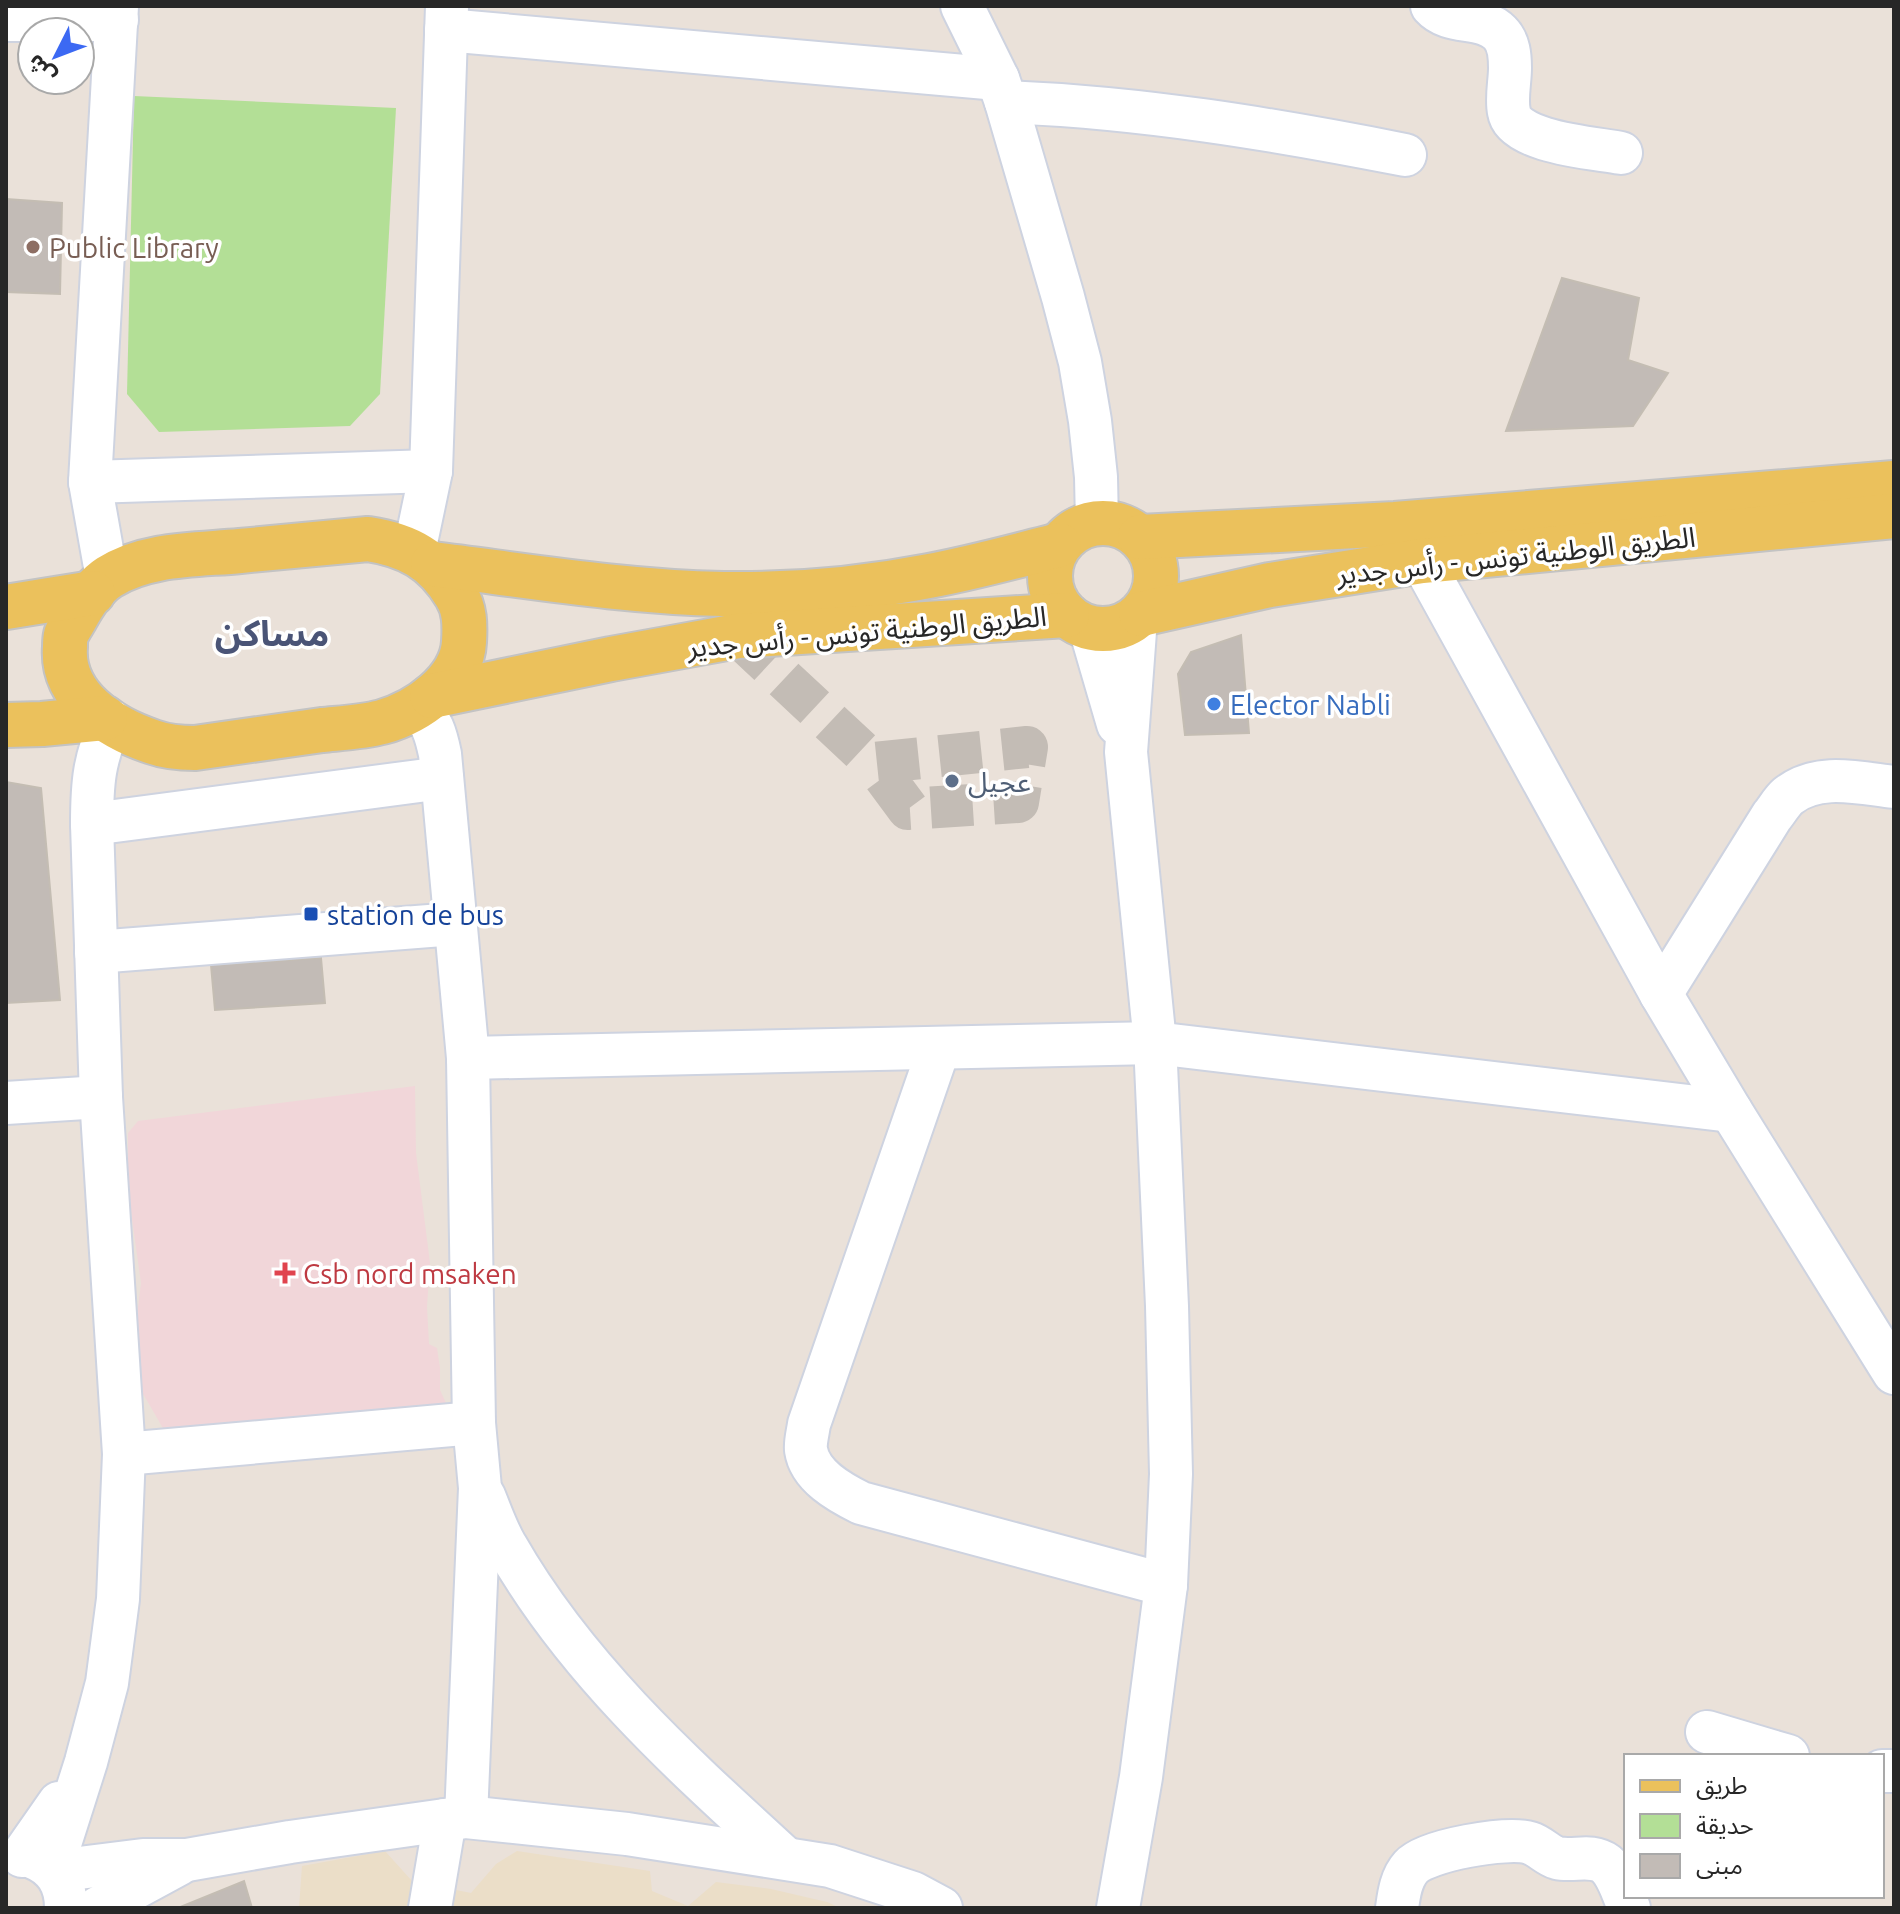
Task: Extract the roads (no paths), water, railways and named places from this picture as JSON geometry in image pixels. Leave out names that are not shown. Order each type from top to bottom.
[{"type":"main road","name":"الطريق الوطنية تونس - رأس جدير","points":[[1140,537],[1395,524],[1894,483]]},
{"type":"main road","name":"الطريق الوطنية تونس - رأس جدير","points":[[1138,616],[1270,585],[1422,561],[1894,516]]},
{"type":"main road","points":[[1112,523],[1140,537],[1150,551],[1155,567],[1155,584],[1151,600],[1138,616],[1122,626],[1106,630],[1078,621],[1057,603],[1051,589],[1052,558],[1067,536],[1086,525],[1112,523]]},
{"type":"main road","name":"الطريق الوطنية تونس - رأس جدير","points":[[1059,545],[931,576],[884,584],[723,594],[646,590],[423,558],[389,542],[368,539],[166,557],[131,566],[100,585],[80,610],[66,635],[64,660],[69,680],[80,696],[89,707],[108,720],[155,743],[195,748],[382,722],[424,702],[611,659],[738,636],[1078,621]]},
{"type":"main road","points":[[423,558],[447,580],[459,599],[466,622],[464,653],[450,677],[424,702]]},
{"type":"main road","points":[[6,607],[100,585]]},
{"type":"main road","points":[[6,725],[108,720]]},
{"type":"street","points":[[962,6],[1002,90],[1080,362],[1096,477],[1097,523]]},
{"type":"street","points":[[1432,6],[1448,17],[1489,25],[1504,39],[1510,57],[1509,114],[1516,124],[1537,137],[1621,153]]},
{"type":"street","points":[[6,20],[117,13],[90,482],[100,585]]},
{"type":"street","points":[[423,558],[431,471],[446,18],[1002,90],[1057,104],[1228,123],[1405,155]]},
{"type":"street","points":[[90,482],[431,471]]},
{"type":"street","points":[[1422,561],[1661,994],[1894,1373]]},
{"type":"street","points":[[1107,1907],[1125,1862],[1141,1777],[1166,1585],[1171,1474],[1155,1043],[1126,752],[1138,616]]},
{"type":"street","points":[[1078,621],[1126,752]]},
{"type":"street","points":[[424,702],[440,754],[468,1058],[474,1423],[480,1488],[456,1818],[430,1908]]},
{"type":"street","points":[[108,720],[95,766],[92,824],[101,1097],[124,1454],[118,1599],[107,1683],[86,1762],[40,1873],[143,1860],[187,1860],[456,1818],[627,1834],[830,1866],[913,1893],[941,1908]]},
{"type":"street","points":[[92,824],[442,778]]},
{"type":"street","points":[[1661,994],[1787,797],[1810,783],[1833,781],[1894,787]]},
{"type":"street","points":[[96,952],[455,924]]},
{"type":"street","points":[[468,1058],[1155,1043],[1731,1111]]},
{"type":"street","points":[[939,1048],[809,1424],[805,1446],[809,1462],[838,1492],[861,1503],[1166,1585]]},
{"type":"street","points":[[6,1103],[101,1097]]},
{"type":"street","points":[[124,1454],[474,1423]]},
{"type":"street","points":[[480,1488],[505,1544],[536,1593],[585,1658],[641,1723],[785,1858]]},
{"type":"street","points":[[1707,1732],[1781,1754]]},
{"type":"street","points":[[1397,1908],[1402,1883],[1413,1864],[1445,1851],[1509,1840],[1531,1843],[1556,1857],[1597,1860],[1608,1866],[1624,1897]]},
{"type":"street","points":[[98,1908],[187,1860]]},
{"type":"tunnel","points":[[738,636],[874,763],[1027,747],[1018,802],[908,809],[874,763]]},
{"type":"place","name":"Public Library","points":[[33,247]]},
{"type":"place","name":"Elector Nabli","points":[[1214,704]]},
{"type":"place","name":"عجيل","points":[[952,781]]},
{"type":"place","name":"station de bus","points":[[311,914]]},
{"type":"place","name":"Csb nord msaken","points":[[285,1273]]},
{"type":"district","name":"مساكن","points":[[272,632]]}]
